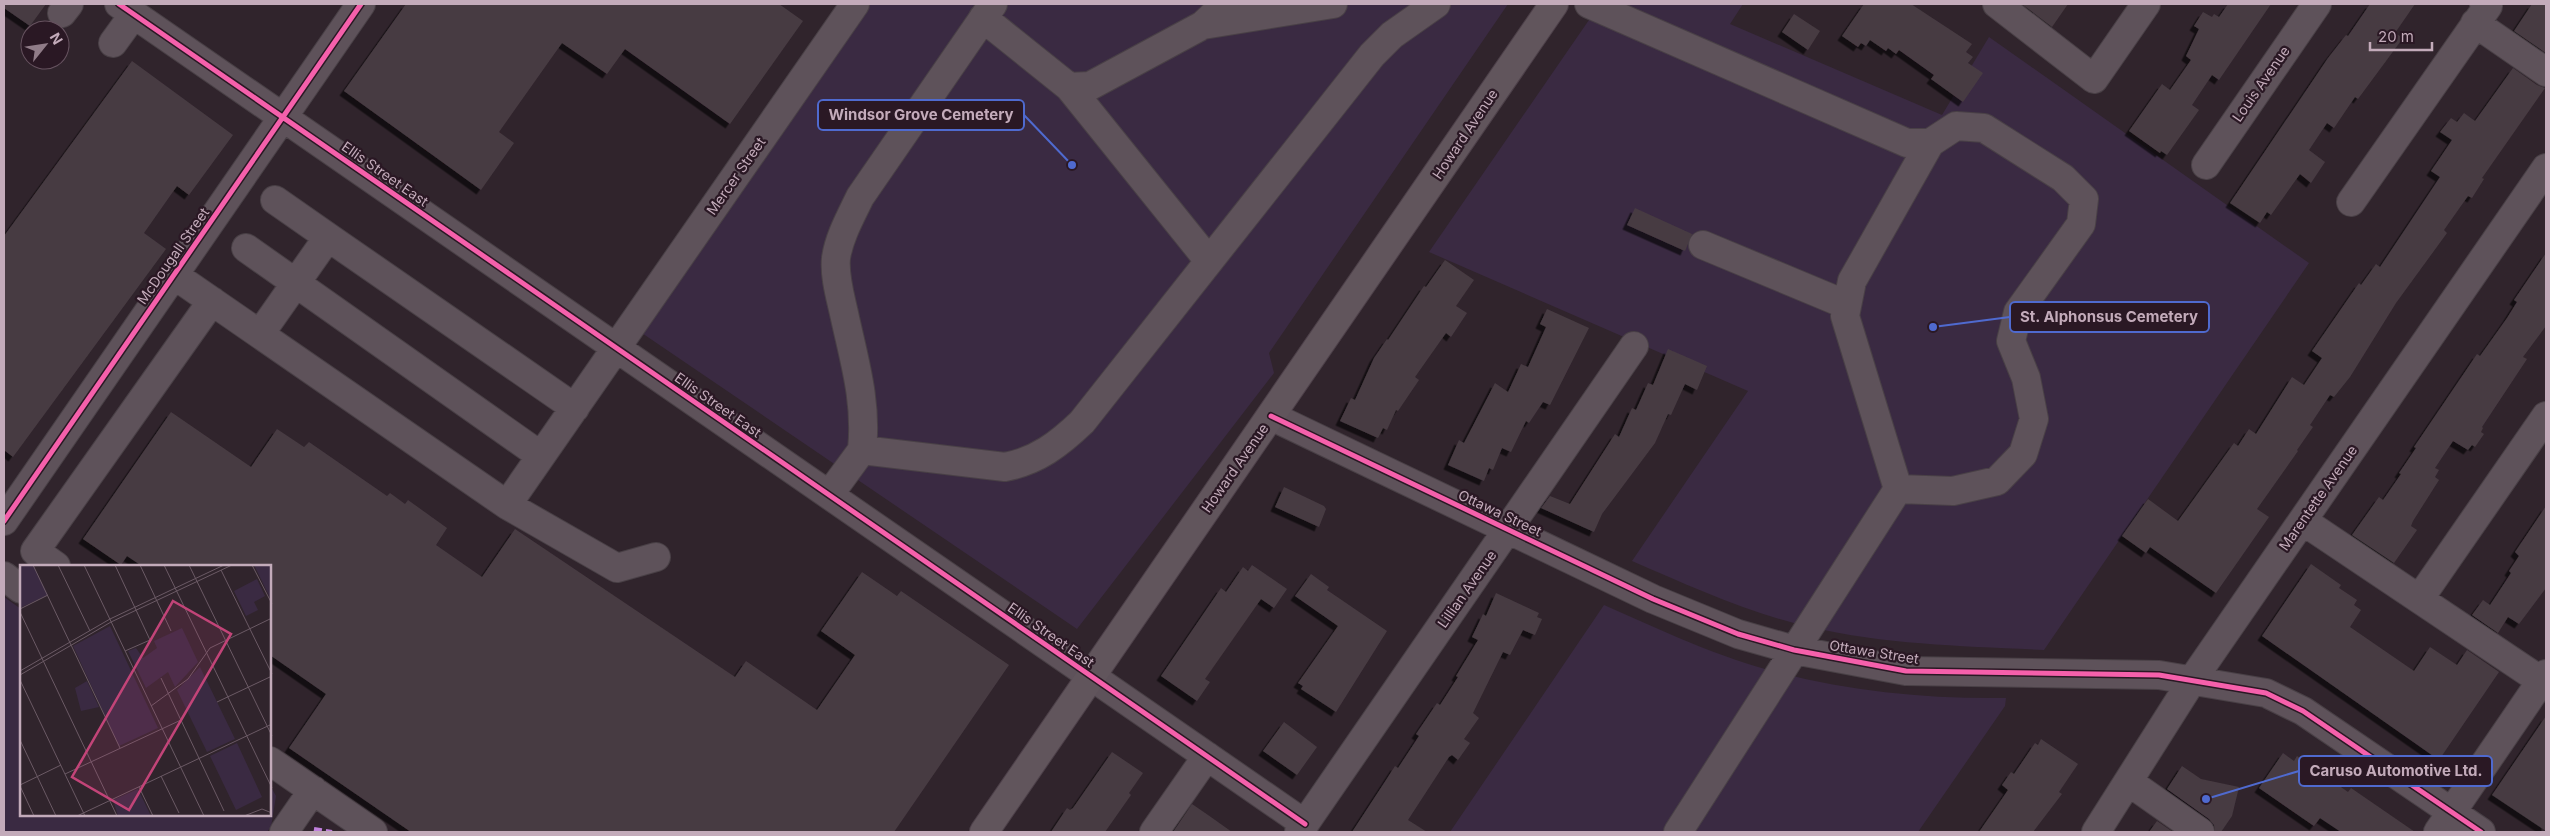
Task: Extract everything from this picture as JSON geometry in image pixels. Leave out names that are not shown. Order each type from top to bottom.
[{"type":"main road","name":"Howard Avenue","points":[[984,832],[1090,675],[1271,416],[1554,4]]},
{"type":"street","name":"Mercer Street","points":[[508,505],[618,349],[855,4]]},
{"type":"street","points":[[1070,87],[1090,86],[1204,25],[1225,4]]},
{"type":"street","points":[[1204,25],[1334,4]]},
{"type":"street","points":[[862,450],[1005,467],[1026,463],[1064,439],[1082,422],[1372,55],[1392,36],[1436,4]]},
{"type":"street","points":[[1589,4],[1907,143],[1930,143]]},
{"type":"street","points":[[1997,4],[2094,79],[2146,4]]},
{"type":"street","name":"Louis Avenue","points":[[2206,165],[2317,4]]},
{"type":"street","name":"McDougall Street","points":[[4,521],[283,117],[310,57],[355,6]]},
{"type":"street","name":"Ellis Street East","points":[[127,9],[1207,756],[1302,828]]},
{"type":"street","points":[[113,43],[127,9]]},
{"type":"street","points":[[829,495],[862,450],[865,421],[860,383],[838,286],[836,257],[846,226],[860,197],[988,11],[1070,87],[1209,261]]},
{"type":"street","points":[[2351,202],[2480,14],[2546,72]]},
{"type":"street","points":[[1678,832],[1898,489],[1845,316],[1852,281],[1930,143],[1956,126],[1984,128],[2063,178],[2084,199],[2081,224],[2018,312],[2011,341],[2026,378],[2034,419],[2023,454],[1997,481],[1953,491],[1898,489]]},
{"type":"street","name":"Marentette Avenue","points":[[2096,832],[2193,679],[2546,168]]},
{"type":"street","points":[[275,200],[575,408]]},
{"type":"street","points":[[260,334],[328,237]]},
{"type":"street","points":[[1704,245],[1847,305]]},
{"type":"street","points":[[246,248],[541,456]]},
{"type":"street","points":[[174,275],[508,505],[617,568],[656,557]]},
{"type":"street","points":[[55,565],[35,551],[212,301]]},
{"type":"street","name":"Lillian Avenue","points":[[1302,828],[1634,346]]},
{"type":"street","name":"Ottawa Street","points":[[1271,416],[1653,599],[1738,634],[1794,650],[1906,671],[2159,674],[2266,692],[2303,711],[2445,822],[2481,832]]},
{"type":"street","points":[[2420,598],[2546,416]]},
{"type":"street","points":[[43,464],[79,488]]},
{"type":"street","points":[[2302,521],[2545,679],[2445,822]]},
{"type":"street","points":[[4,576],[20,588]]},
{"type":"street","points":[[1154,832],[1207,756]]},
{"type":"street","points":[[271,762],[373,832]]},
{"type":"street","points":[[2129,782],[2200,832]]},
{"type":"street","points":[[284,832],[313,790]]},
{"type":"shaded area","points":[[861,4],[1508,4],[1269,353],[1274,373],[1077,629],[633,327]]},
{"type":"shaded area","points":[[1600,4],[1743,4],[1730,24],[1942,115],[1989,37],[2309,263],[2044,650],[1897,641],[1868,638],[1810,627],[1742,607],[1632,561],[1748,391],[1429,252]]},
{"type":"shaded area","points":[[4,597],[20,608],[20,816],[271,816],[271,787],[276,796],[271,827],[267,832],[4,832]]},
{"type":"shaded area","points":[[1604,605],[1669,634],[1735,660],[1780,673],[1864,690],[1920,696],[2006,698],[2005,706],[1918,832],[1450,832]]},
{"type":"building","points":[[4,4],[46,4],[34,20],[21,20],[4,8]]},
{"type":"building","points":[[406,4],[779,4],[803,21],[730,124],[625,49],[607,74],[562,43],[499,132],[514,143],[481,190],[344,91]]},
{"type":"building","points":[[1864,4],[1911,4],[1972,44],[1966,52],[1973,57],[1968,63],[1983,73],[1963,102],[1931,79],[1934,75],[1899,50],[1896,54],[1888,48],[1886,51],[1870,40],[1866,46],[1861,43],[1858,47],[1842,36]]},
{"type":"building","points":[[2022,4],[2068,4],[2052,27]]},
{"type":"building","points":[[2228,4],[2271,4],[2219,80],[2212,75],[2192,105],[2199,110],[2167,155],[2161,151],[2160,153],[2129,131],[2162,84],[2170,90],[2191,60],[2186,56],[2199,29],[2194,26],[2203,12],[2212,17],[2214,14],[2219,17]]},
{"type":"building","points":[[2370,4],[2415,4],[2395,33],[2403,38],[2358,99],[2355,97],[2334,128],[2327,123],[2309,150],[2325,162],[2311,183],[2300,174],[2271,215],[2267,212],[2260,223],[2230,203],[2328,58],[2346,35],[2348,36]]},
{"type":"building","points":[[2532,4],[2546,4],[2546,53],[2514,31]]},
{"type":"building","points":[[1794,14],[1820,31],[1808,50],[1782,32]]},
{"type":"building","points":[[132,61],[233,135],[189,195],[177,186],[144,233],[166,249],[13,457],[4,450],[4,236]]},
{"type":"building","points":[[2513,68],[2537,85],[2545,88],[2482,178],[2484,179],[2472,198],[2468,196],[2444,230],[2447,233],[2396,303],[2350,377],[2334,397],[2330,395],[2310,425],[2313,427],[2298,451],[2257,509],[2269,517],[2216,593],[2150,547],[2146,553],[2122,536],[2148,499],[2178,521],[2234,443],[2238,446],[2249,429],[2256,434],[2292,377],[2304,385],[2322,358],[2312,351],[2359,283],[2361,285],[2376,264],[2380,267],[2440,177],[2431,171],[2452,140],[2440,132],[2451,118],[2457,122],[2464,113],[2475,121]]},
{"type":"building","points":[[1635,208],[1692,234],[1685,251],[1627,225]]},
{"type":"building","points":[[2546,253],[2546,326],[2523,357],[2527,359],[2482,427],[2481,432],[2484,434],[2475,447],[2472,445],[2468,450],[2453,441],[2435,468],[2439,470],[2435,477],[2439,480],[2413,521],[2411,526],[2417,530],[2394,563],[2352,535],[2379,497],[2383,500],[2401,474],[2399,473],[2416,448],[2414,447],[2477,354],[2480,356],[2507,318],[2517,302],[2514,300]]},
{"type":"building","points":[[1445,260],[1474,280],[1456,306],[1467,313],[1451,337],[1446,333],[1415,377],[1419,380],[1398,411],[1396,410],[1387,430],[1383,428],[1378,438],[1340,421],[1351,398],[1355,400],[1374,358],[1424,286],[1426,287]]},
{"type":"building","points":[[1547,309],[1589,328],[1550,405],[1543,402],[1529,423],[1526,421],[1511,452],[1502,448],[1493,470],[1489,468],[1484,481],[1448,465],[1459,440],[1464,443],[1495,383],[1508,392],[1521,364],[1528,367],[1546,327],[1540,324]]},
{"type":"building","points":[[1668,349],[1707,366],[1697,390],[1685,384],[1671,415],[1668,414],[1655,443],[1602,514],[1594,532],[1541,508],[1550,496],[1570,504],[1615,434],[1619,437],[1632,408],[1636,410],[1648,383],[1653,385]]},
{"type":"building","points":[[171,412],[251,467],[277,429],[304,447],[309,442],[387,496],[390,493],[405,504],[408,500],[447,528],[436,545],[482,577],[515,529],[735,677],[746,661],[817,710],[855,655],[821,631],[862,572],[897,596],[901,591],[1009,665],[894,832],[411,832],[289,748],[326,694],[271,656],[271,565],[140,565],[127,556],[121,565],[83,539]]},
{"type":"building","points":[[1284,487],[1324,506],[1326,509],[1319,527],[1275,507]]},
{"type":"building","points":[[2546,506],[2546,588],[2519,624],[2508,617],[2498,633],[2472,615],[2483,600],[2490,605],[2511,573],[2509,571],[2519,556],[2515,552]]},
{"type":"building","points":[[2311,564],[2341,585],[2339,588],[2357,600],[2354,605],[2361,610],[2350,627],[2414,671],[2430,647],[2457,665],[2467,650],[2499,672],[2439,760],[2262,636]]},
{"type":"building","points":[[1252,565],[1287,589],[1274,608],[1261,599],[1205,679],[1210,682],[1197,701],[1161,676],[1221,588],[1226,592],[1243,567],[1248,571]]},
{"type":"building","points":[[1311,574],[1329,587],[1327,590],[1387,631],[1336,712],[1301,689],[1303,686],[1298,683],[1338,626],[1295,596]]},
{"type":"building","points":[[1496,593],[1539,613],[1537,617],[1542,619],[1535,635],[1523,630],[1510,655],[1503,652],[1473,713],[1479,718],[1464,739],[1470,743],[1458,760],[1452,755],[1449,757],[1408,820],[1427,832],[1352,832],[1395,766],[1398,768],[1419,736],[1416,734],[1437,703],[1440,705],[1458,677],[1456,676],[1478,640],[1472,637],[1483,614],[1486,616]]},
{"type":"building","points":[[2546,716],[2546,831],[2492,795]]},
{"type":"building","points":[[1284,722],[1317,747],[1297,775],[1263,751]]},
{"type":"building","points":[[2041,739],[2078,764],[2059,792],[2062,794],[2033,832],[1979,832],[2008,790],[2002,785],[2011,772],[2014,774],[2035,743],[2038,745]]},
{"type":"building","points":[[1112,752],[1143,773],[1129,793],[1131,795],[1105,832],[1051,832],[1067,808],[1070,810],[1073,808]]},
{"type":"building","points":[[2283,753],[2294,761],[2297,756],[2348,792],[2351,788],[2415,832],[2341,832],[2320,818],[2314,826],[2259,788]]},
{"type":"building","points":[[2182,766],[2201,779],[2239,787],[2232,816],[2221,832],[2215,832],[2214,825],[2209,819],[2167,789]]},
{"type":"building","points":[[1192,804],[1208,815],[1232,832],[1173,832]]},
{"type":"building","points":[[2157,821],[2173,832],[2149,832]]},
{"type":"marked path","points":[[314,829],[332,832]]},
{"type":"cycle path","points":[[119,4],[1305,824]]},
{"type":"cycle path","points":[[4,521],[361,4]]},
{"type":"cycle path","points":[[1271,416],[1653,599],[1738,634],[1794,650],[1906,671],[2159,675],[2266,693],[2303,711],[2481,832]]},
{"type":"place","name":"Windsor Grove Cemetery","points":[[1072,165]]},
{"type":"place","name":"St. Alphonsus Cemetery","points":[[1933,327]]},
{"type":"place","name":"Caruso Automotive Ltd.","points":[[2206,799]]}]
